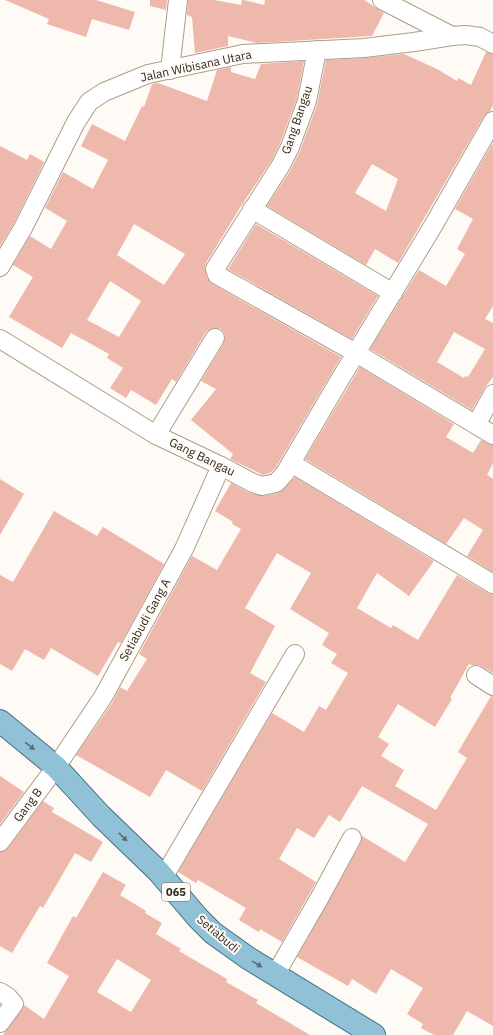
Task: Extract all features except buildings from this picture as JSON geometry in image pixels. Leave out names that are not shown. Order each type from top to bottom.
[{"type":"main road","name":"Setiabudi","points":[[0,721],[56,767],[101,816],[163,878],[213,933],[248,958],[346,1017],[372,1035]]},
{"type":"street","points":[[170,70],[178,0]]},
{"type":"street","points":[[382,0],[452,36]]},
{"type":"street","name":"Jalan Wibisana Utara","points":[[0,267],[23,228],[76,122],[89,102],[104,92],[148,74],[243,54],[364,48],[466,35],[480,37],[493,44]]},
{"type":"street","name":"Gang Bangau","points":[[317,50],[307,101],[290,147],[281,165],[215,269],[217,275],[356,353],[493,435]]},
{"type":"street","points":[[356,353],[393,293],[493,122]]},
{"type":"street","points":[[252,209],[393,293]]},
{"type":"street","points":[[156,435],[215,338]]},
{"type":"street","name":"Gang Bangau","points":[[0,339],[156,435],[262,486],[276,483],[285,473],[356,353]]},
{"type":"street","points":[[476,425],[493,394]]},
{"type":"street","points":[[291,463],[493,584]]},
{"type":"street","name":"Setiabudi Gang A","points":[[56,767],[107,690],[184,549],[221,466]]},
{"type":"street","points":[[163,878],[295,654]]},
{"type":"street","points":[[476,675],[493,686]]},
{"type":"street","name":"Gang B","points":[[0,842],[56,767]]},
{"type":"street","points":[[275,975],[352,838]]},
{"type":"street","points":[[0,992],[8,997],[14,1004],[0,1023]]}]
